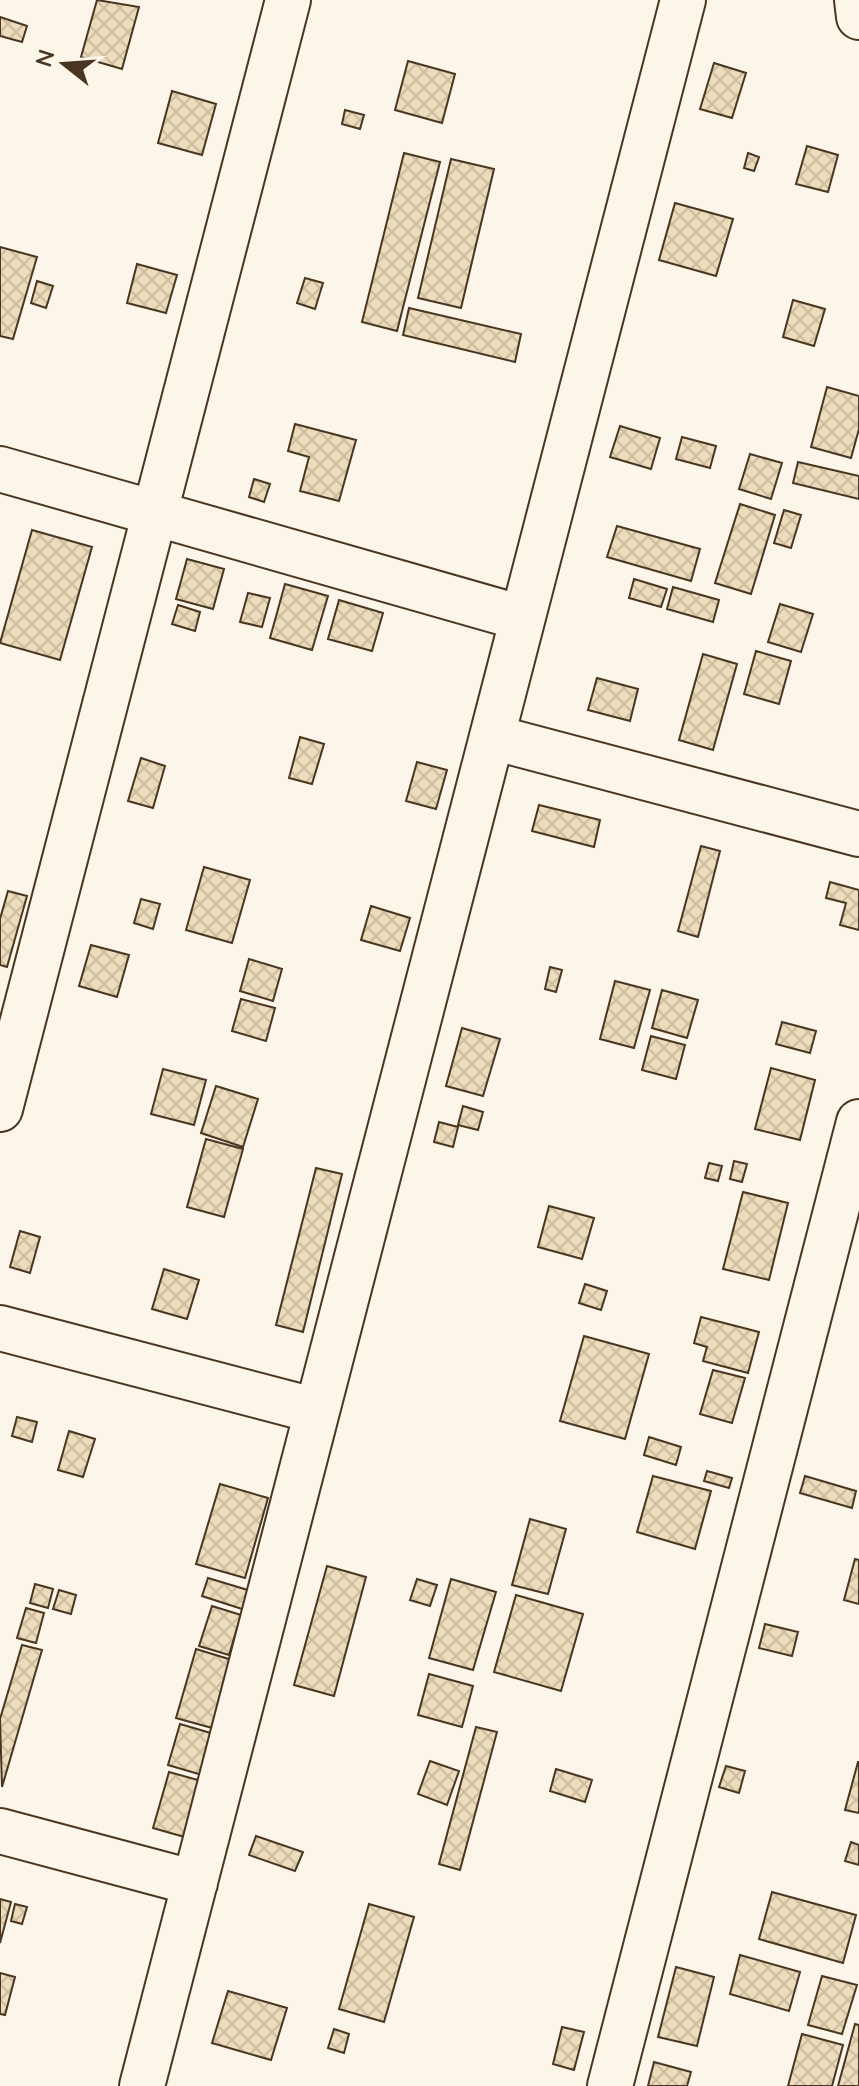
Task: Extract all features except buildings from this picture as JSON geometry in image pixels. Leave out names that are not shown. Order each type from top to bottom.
[{"type":"street","points":[[0,1109],[288,0]]},
{"type":"street","points":[[142,2086],[683,0]]},
{"type":"street","points":[[857,0],[859,17]]},
{"type":"street","points":[[0,469],[522,618]]},
{"type":"street","points":[[492,737],[859,834]]},
{"type":"street","points":[[610,2086],[859,1122]]},
{"type":"street","points":[[0,1328],[317,1411]]},
{"type":"street","points":[[0,1831],[195,1883]]}]
